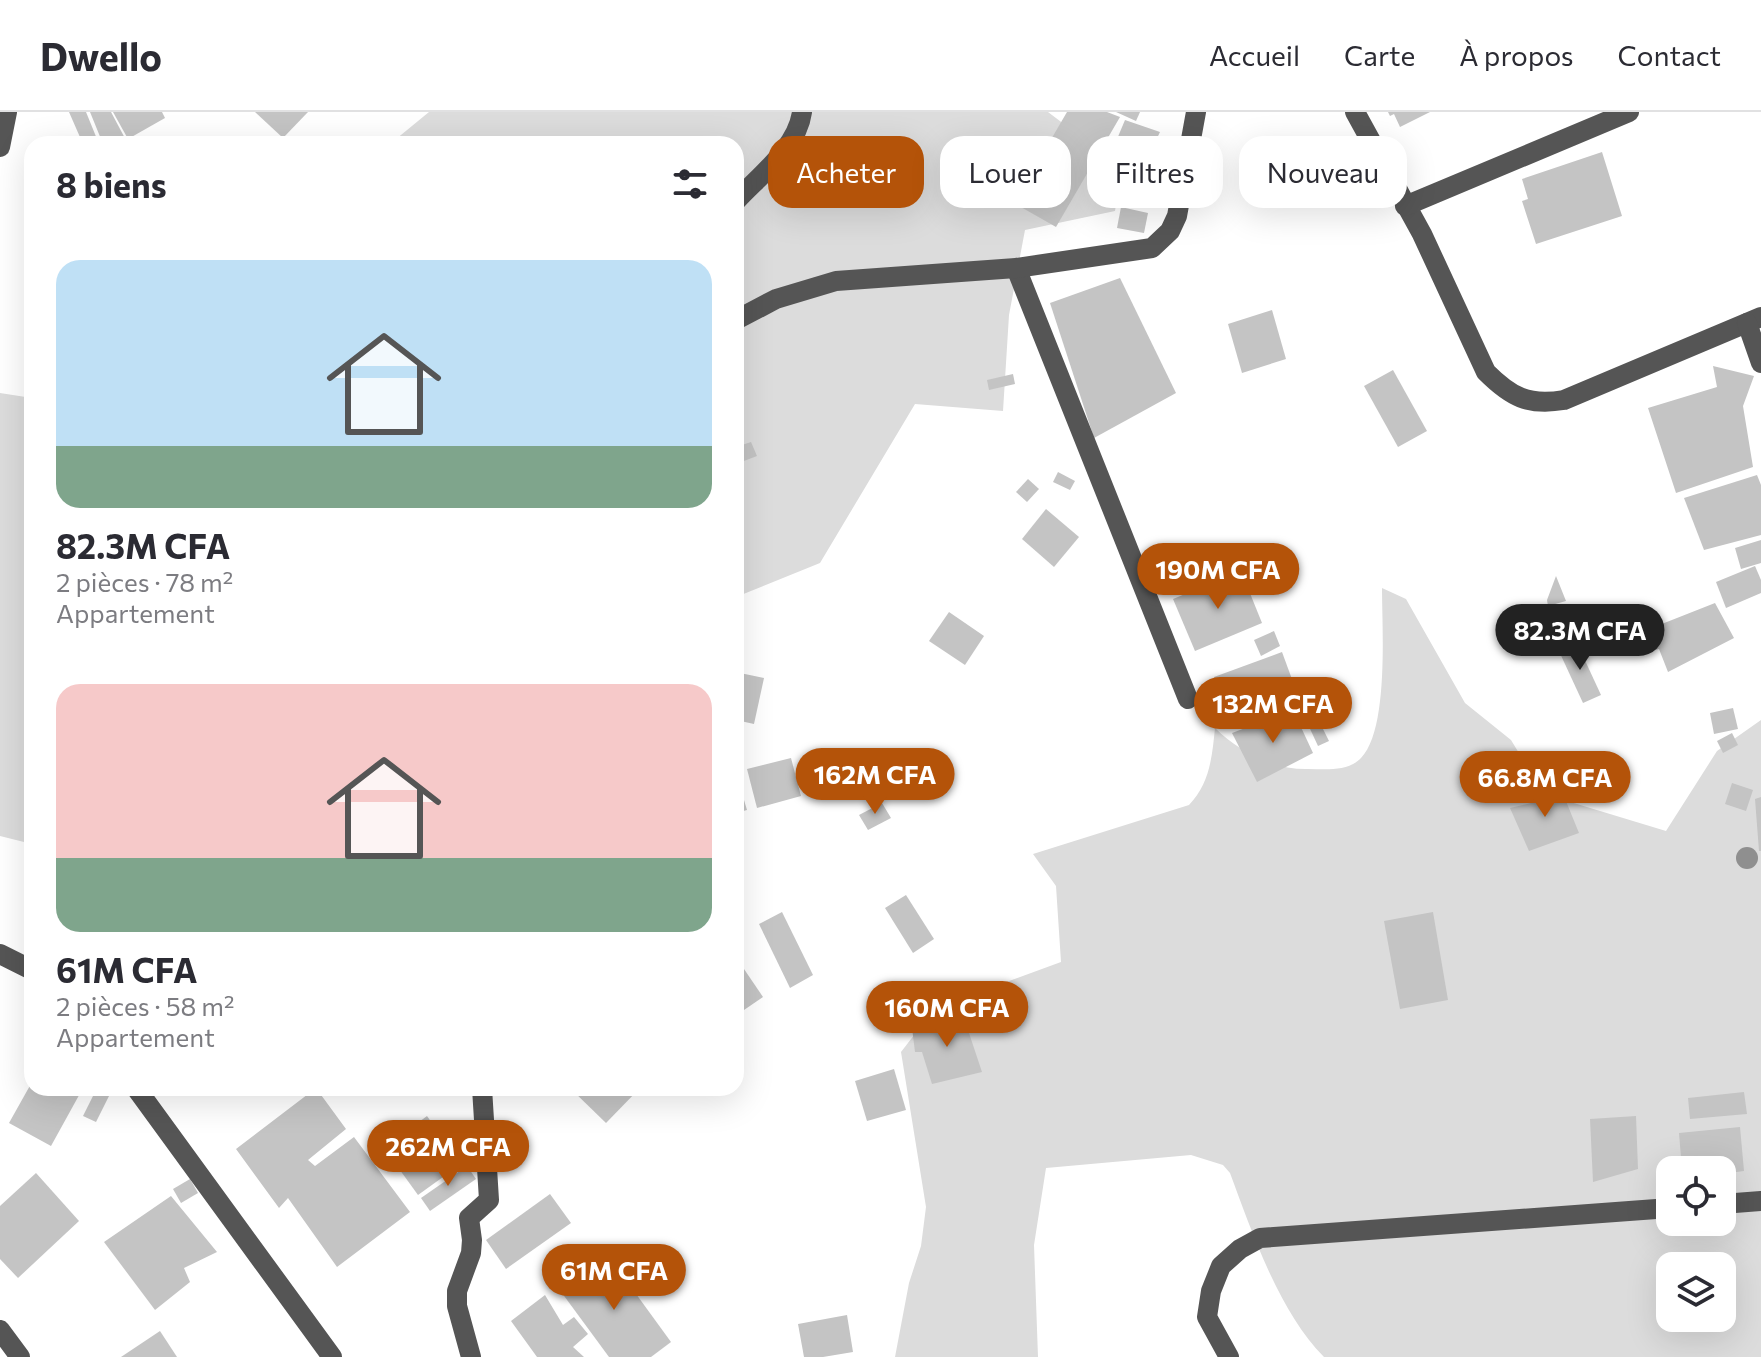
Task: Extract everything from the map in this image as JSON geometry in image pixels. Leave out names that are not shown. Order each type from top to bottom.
[{"type":"street","points":[[0,147],[7,112]]},
{"type":"street","points":[[744,192],[789,143],[802,112]]},
{"type":"street","points":[[744,316],[776,299],[836,281],[1016,268],[1152,248],[1170,231],[1177,216],[1196,112]]},
{"type":"street","points":[[1355,112],[1368,136]]},
{"type":"street","points":[[1407,205],[1629,112]]},
{"type":"street","points":[[1406,208],[1422,234],[1486,372],[1503,389],[1523,399],[1544,404],[1564,400],[1754,320],[1761,363]]},
{"type":"street","points":[[1016,268],[1188,699]]},
{"type":"street","points":[[0,954],[24,966]]},
{"type":"street","points":[[142,1096],[332,1357]]},
{"type":"street","points":[[471,1357],[457,1306],[457,1291],[471,1253],[469,1218],[489,1200],[482,1096]]},
{"type":"street","points":[[1736,1203],[1761,1201]]},
{"type":"street","points":[[1229,1357],[1207,1317],[1211,1291],[1221,1266],[1240,1249],[1260,1238],[1656,1209]]},
{"type":"street","points":[[0,1330],[20,1357]]},
{"type":"shaded area","points":[[429,112],[1048,112],[1087,142],[1087,208],[1115,208],[1115,211],[1025,230],[1009,315],[1003,411],[915,404],[820,563],[744,594],[744,136],[400,136]]},
{"type":"shaded area","points":[[0,393],[24,397],[24,842],[0,836]]},
{"type":"shaded area","points":[[1382,588],[1406,599],[1465,703],[1511,740],[1544,794],[1666,831],[1717,751],[1761,720],[1761,1357],[1324,1357],[1293,1318],[1280,1295],[1230,1173],[1223,1165],[1191,1155],[1046,1168],[1034,1245],[1038,1357],[895,1357],[909,1283],[921,1246],[926,1207],[901,1052],[935,1008],[1061,962],[1056,886],[1033,854],[1189,805],[1206,779],[1215,728],[1234,744],[1270,763],[1295,768],[1336,769],[1350,766],[1361,758],[1370,744],[1376,725],[1383,652]]},
{"type":"building","points":[[69,112],[86,112],[96,136],[80,136]]},
{"type":"building","points":[[90,112],[111,112],[124,136],[100,136]]},
{"type":"building","points":[[113,112],[162,112],[165,118],[133,136],[126,136]]},
{"type":"building","points":[[255,112],[308,112],[285,136],[281,136]]},
{"type":"building","points":[[1067,112],[1107,112],[1120,117],[1109,136],[1087,136],[1087,174],[1071,201],[1071,136],[1053,136]]},
{"type":"building","points":[[1116,112],[1140,112],[1136,121]]},
{"type":"building","points":[[1388,112],[1430,112],[1400,127],[1394,114],[1390,116]]},
{"type":"building","points":[[1125,120],[1160,132],[1158,136],[1118,136]]},
{"type":"building","points":[[1602,152],[1622,216],[1536,244],[1522,201],[1528,199],[1522,179]]},
{"type":"building","points":[[1023,208],[1067,208],[1056,227]]},
{"type":"building","points":[[1121,208],[1148,213],[1144,233],[1117,228]]},
{"type":"building","points":[[1120,278],[1176,393],[1094,438],[1050,303]]},
{"type":"building","points":[[1272,310],[1286,359],[1242,373],[1228,324]]},
{"type":"building","points":[[1713,366],[1754,376],[1743,406],[1753,467],[1676,493],[1648,408],[1717,387]]},
{"type":"building","points":[[1393,370],[1427,431],[1398,447],[1364,386]]},
{"type":"building","points":[[1013,374],[1015,384],[989,390],[987,380]]},
{"type":"building","points":[[751,442],[757,456],[744,461],[744,444]]},
{"type":"building","points":[[1058,472],[1075,481],[1070,490],[1053,482]]},
{"type":"building","points":[[1757,475],[1761,485],[1761,535],[1704,550],[1684,498]]},
{"type":"building","points":[[1028,479],[1039,489],[1027,502],[1016,492]]},
{"type":"building","points":[[1046,509],[1079,537],[1054,567],[1022,539]]},
{"type":"building","points":[[1761,540],[1761,563],[1741,569],[1735,548]]},
{"type":"building","points":[[1755,566],[1761,580],[1761,593],[1726,608],[1716,582]]},
{"type":"building","points":[[1241,571],[1262,623],[1195,651],[1173,599]]},
{"type":"building","points":[[1556,576],[1566,601],[1548,606],[1547,600]]},
{"type":"building","points":[[1715,603],[1734,638],[1668,672],[1659,649],[1655,650],[1644,631]]},
{"type":"building","points":[[1563,605],[1572,632],[1554,639],[1544,611]]},
{"type":"building","points":[[949,612],[984,636],[965,665],[929,641]]},
{"type":"building","points":[[1274,631],[1280,646],[1261,656],[1254,640]]},
{"type":"building","points":[[1576,641],[1601,695],[1583,703],[1558,649]]},
{"type":"building","points":[[1282,652],[1300,701],[1232,726],[1214,677]]},
{"type":"building","points":[[744,674],[764,678],[754,724],[744,722]]},
{"type":"building","points":[[1733,708],[1738,729],[1714,734],[1710,713]]},
{"type":"building","points":[[1293,710],[1313,753],[1257,782],[1232,733]]},
{"type":"building","points":[[1315,713],[1329,741],[1318,746],[1305,718]]},
{"type":"building","points":[[1732,733],[1738,745],[1723,753],[1717,741]]},
{"type":"building","points":[[791,758],[801,796],[757,808],[747,769]]},
{"type":"building","points":[[1732,783],[1753,790],[1746,811],[1725,804]]},
{"type":"building","points":[[1559,784],[1579,833],[1529,851],[1510,808],[1531,803],[1532,794]]},
{"type":"building","points":[[1761,797],[1761,851],[1759,851],[1755,799]]},
{"type":"building","points":[[882,803],[891,818],[868,830],[859,815]]},
{"type":"building","points":[[906,895],[934,939],[913,953],[885,908]]},
{"type":"building","points":[[782,912],[813,975],[790,988],[759,924]]},
{"type":"building","points":[[1433,912],[1448,1000],[1400,1009],[1384,921]]},
{"type":"building","points":[[744,969],[763,997],[744,1010]]},
{"type":"building","points":[[963,1015],[982,1072],[932,1084],[922,1052],[915,1052],[912,1028]]},
{"type":"building","points":[[894,1069],[906,1110],[867,1121],[855,1081]]},
{"type":"building","points":[[1744,1092],[1747,1114],[1690,1119],[1688,1098]]},
{"type":"building","points":[[24,1096],[79,1096],[51,1146],[9,1123]]},
{"type":"building","points":[[93,1096],[109,1096],[96,1122],[83,1116]]},
{"type":"building","points":[[306,1096],[322,1096],[346,1129],[308,1160],[315,1166],[354,1137],[410,1212],[337,1267],[288,1198],[279,1208],[236,1149]]},
{"type":"building","points":[[578,1096],[632,1096],[606,1123]]},
{"type":"building","points":[[427,1116],[461,1164],[418,1195],[384,1148]]},
{"type":"building","points":[[1636,1116],[1638,1169],[1593,1182],[1590,1119]]},
{"type":"building","points":[[1740,1127],[1744,1171],[1736,1172],[1736,1156],[1681,1156],[1679,1133]]},
{"type":"building","points":[[470,1131],[480,1152],[472,1157],[461,1136]]},
{"type":"building","points":[[467,1166],[476,1179],[430,1211],[421,1198]]},
{"type":"building","points":[[36,1173],[79,1221],[18,1278],[0,1259],[0,1206]]},
{"type":"building","points":[[190,1179],[198,1193],[181,1203],[173,1189]]},
{"type":"building","points":[[550,1194],[571,1223],[506,1269],[486,1240]]},
{"type":"building","points":[[171,1196],[217,1252],[184,1268],[190,1282],[155,1310],[104,1242]]},
{"type":"building","points":[[607,1254],[671,1342],[651,1357],[609,1357],[559,1289]]},
{"type":"building","points":[[545,1295],[563,1325],[574,1317],[588,1334],[573,1347],[584,1357],[537,1357],[511,1321]]},
{"type":"building","points":[[847,1315],[853,1352],[804,1357],[798,1324]]},
{"type":"building","points":[[160,1331],[177,1357],[121,1357]]}]
